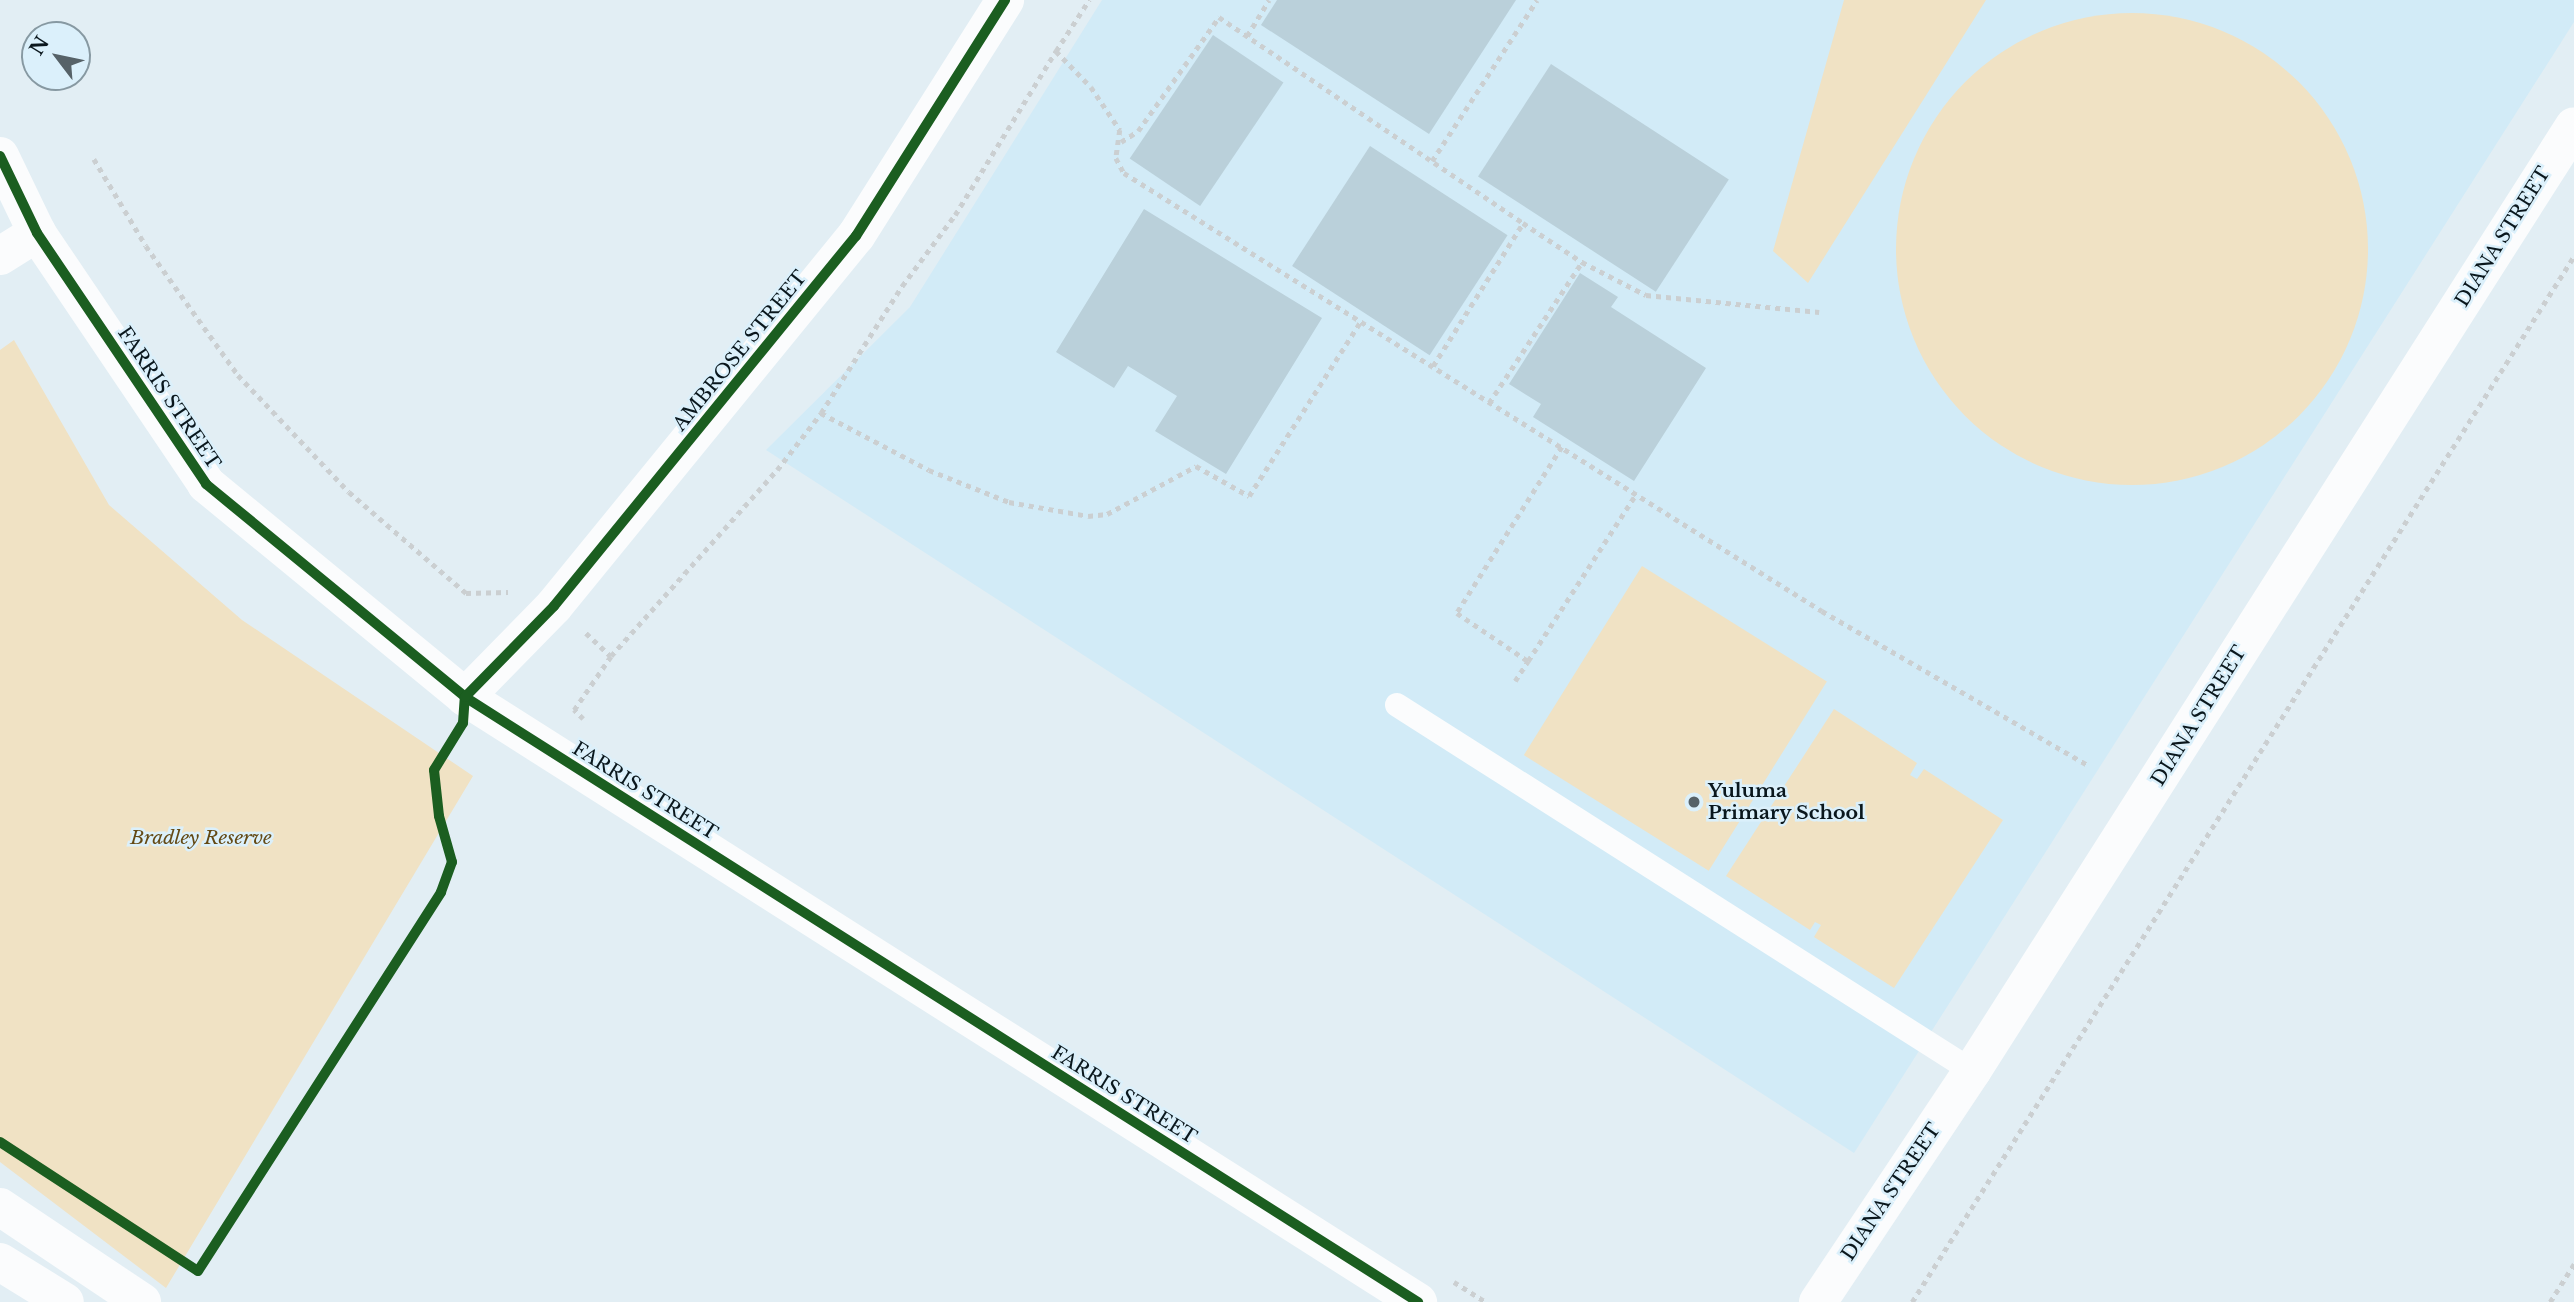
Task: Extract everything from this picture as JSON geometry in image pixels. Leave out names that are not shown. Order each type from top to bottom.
[{"type":"street","name":"AMBROSE STREET","points":[[465,697],[554,606],[856,236],[1005,0]]},
{"type":"street","name":"DIANA STREET","points":[[1818,1302],[1972,1071],[2574,126]]},
{"type":"street","name":"FARRIS STREET","points":[[0,156],[37,233],[206,484],[465,697],[1418,1302]]},
{"type":"street","points":[[0,257],[37,233]]},
{"type":"street","points":[[0,1207],[142,1302]]},
{"type":"street","points":[[0,1262],[65,1302]]},
{"type":"lane","points":[[1396,705],[1972,1071]]},
{"type":"path","points":[[583,631],[611,656],[777,470],[821,413],[902,286],[956,215],[1089,0]]},
{"type":"path","points":[[1247,36],[1269,0]]},
{"type":"path","points":[[1432,161],[1537,0]]},
{"type":"path","points":[[1121,142],[1138,131],[1219,17],[1582,262],[1646,295],[1819,312]]},
{"type":"path","points":[[1056,51],[1091,87],[1120,130],[1121,142],[1116,158],[1124,173],[1834,618],[2089,766]]},
{"type":"path","points":[[94,159],[146,246],[239,375],[349,492],[466,593],[495,595],[515,590]]},
{"type":"path","points":[[1433,366],[1523,223]]},
{"type":"path","points":[[1912,1302],[2574,256]]},
{"type":"path","points":[[1489,403],[1582,262]]},
{"type":"path","points":[[821,413],[929,470],[1009,502],[1088,516],[1107,514],[1196,466],[1249,496],[1361,321]]},
{"type":"path","points":[[1528,661],[1457,613],[1562,447]]},
{"type":"path","points":[[1514,681],[1636,494]]},
{"type":"path","points":[[2550,1302],[2574,1264]]},
{"type":"shaded area","name":"Yuluma Primary School","points":[[1102,0],[2574,0],[2574,22],[1854,1153],[766,450],[910,307]]},
{"type":"green space","points":[[1844,0],[1986,0],[1808,283],[1773,251]]},
{"type":"green space","points":[[2132,13],[2178,18],[2222,31],[2263,53],[2299,82],[2328,118],[2350,159],[2363,203],[2368,249],[2363,295],[2350,339],[2328,380],[2299,416],[2263,445],[2222,467],[2178,480],[2132,485],[2086,480],[2042,467],[2001,445],[1965,416],[1936,380],[1914,339],[1901,295],[1896,249],[1901,203],[1914,159],[1936,118],[1965,82],[2001,53],[2042,31],[2086,18]]},
{"type":"green space","name":"Bradley Reserve","points":[[14,340],[109,505],[242,620],[473,776],[166,1288],[0,1162],[0,350]]},
{"type":"green space","points":[[1642,566],[1827,682],[1709,871],[1524,755]]},
{"type":"green space","points":[[1834,709],[1917,763],[1910,775],[1917,779],[1924,769],[2003,820],[1894,988],[1814,937],[1821,925],[1815,922],[1810,930],[1726,876]]},
{"type":"building","points":[[1277,0],[1516,0],[1429,134],[1261,25]]},
{"type":"building","points":[[1213,35],[1283,83],[1200,206],[1130,159]]},
{"type":"building","points":[[1551,64],[1729,179],[1656,292],[1478,176]]},
{"type":"building","points":[[1370,146],[1508,235],[1430,355],[1292,266]]},
{"type":"building","points":[[1144,209],[1322,318],[1226,474],[1155,431],[1177,396],[1128,366],[1114,388],[1056,352]]},
{"type":"building","points":[[1580,273],[1618,297],[1611,307],[1706,368],[1634,481],[1533,417],[1541,404],[1509,384]]},
{"type":"cycle path","points":[[0,1142],[198,1271],[441,892],[452,862],[439,816],[434,770],[463,723],[465,697],[554,606],[856,236],[1005,0]]},
{"type":"cycle path","points":[[0,156],[37,233],[206,484],[465,697],[1418,1302]]},
{"type":"place","name":"Yuluma Primary School","points":[[1694,802]]}]
